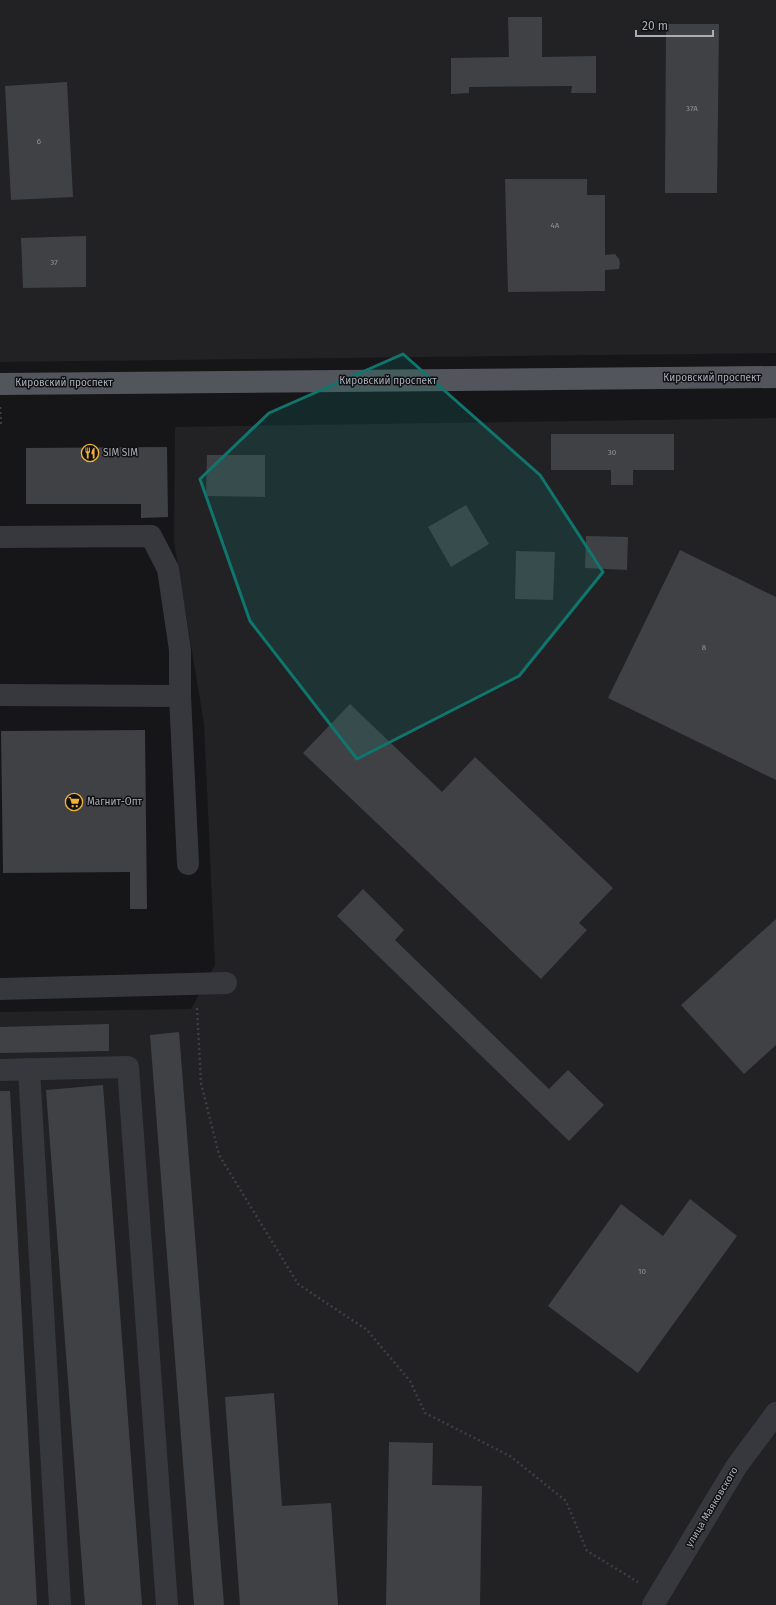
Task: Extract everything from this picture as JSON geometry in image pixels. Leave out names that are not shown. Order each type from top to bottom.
[{"type":"main road","name":"Кировский проспект","points":[[0,384],[776,377]]},
{"type":"street","points":[[0,536],[151,536],[168,569],[180,650],[180,696],[188,864]]},
{"type":"street","points":[[0,695],[180,696]]},
{"type":"street","points":[[0,989],[226,983]]},
{"type":"street","points":[[0,1070],[128,1067],[167,1605]]},
{"type":"street","points":[[29,1069],[60,1605]]},
{"type":"street","name":"улица Маяковского","points":[[656,1600],[736,1467],[776,1413]]},
{"type":"path","points":[[196,983],[201,1083],[219,1155],[298,1284],[367,1330],[410,1381],[425,1413],[510,1456],[566,1501],[586,1551],[656,1600]]},
{"type":"highlighted area","points":[[403,354],[540,475],[603,572],[519,676],[357,759],[250,621],[200,479],[269,413]]},
{"type":"shaded area","points":[[0,0],[776,0],[776,353],[0,362]]},
{"type":"shaded area","points":[[776,418],[776,1605],[0,1605],[0,1012],[191,1009],[215,965],[204,724],[174,542],[175,427]]},
{"type":"building","points":[[508,17],[542,17],[542,57],[596,56],[596,93],[571,93],[572,86],[469,87],[469,93],[451,94],[451,58],[509,57]]},
{"type":"building","points":[[666,24],[719,24],[717,193],[665,193]]},
{"type":"building","points":[[67,82],[73,197],[11,200],[5,86]]},
{"type":"building","points":[[505,179],[587,179],[587,195],[605,195],[605,255],[615,254],[620,263],[619,269],[605,270],[605,291],[508,292]]},
{"type":"building","points":[[86,236],[86,287],[23,288],[21,238]]},
{"type":"building","points":[[551,434],[674,434],[674,470],[633,470],[633,485],[611,485],[611,470],[551,470]]},
{"type":"building","points":[[167,447],[168,517],[141,518],[141,504],[26,504],[26,448]]},
{"type":"building","points":[[207,455],[265,455],[265,497],[206,496]]},
{"type":"building","points":[[466,505],[489,544],[451,567],[428,527]]},
{"type":"building","points":[[586,536],[628,537],[627,570],[585,568]]},
{"type":"building","points":[[680,550],[776,597],[776,780],[608,698]]},
{"type":"building","points":[[516,551],[555,552],[553,600],[515,599]]},
{"type":"building","points":[[350,704],[442,792],[475,757],[613,888],[579,923],[587,930],[541,979],[303,753]]},
{"type":"building","name":"Магнит-Опт","points":[[145,730],[147,909],[130,909],[130,872],[3,873],[1,731]]},
{"type":"building","points":[[363,889],[404,930],[395,940],[549,1089],[568,1070],[604,1105],[569,1141],[337,916]]},
{"type":"building","points":[[776,919],[776,1045],[744,1074],[681,1005]]},
{"type":"building","points":[[109,1024],[109,1051],[0,1053],[0,1027]]},
{"type":"building","points":[[179,1032],[224,1605],[194,1605],[150,1035]]},
{"type":"building","points":[[103,1085],[142,1605],[85,1605],[46,1090]]},
{"type":"building","points":[[0,1091],[10,1091],[37,1605],[0,1605]]},
{"type":"building","points":[[690,1199],[737,1236],[638,1373],[548,1306],[621,1204],[663,1236]]},
{"type":"building","points":[[274,1393],[282,1506],[331,1503],[338,1605],[240,1605],[225,1397]]},
{"type":"building","points":[[389,1442],[433,1443],[432,1485],[482,1486],[480,1605],[386,1605]]},
{"type":"place","name":"SIM SIM","points":[[90,453]]},
{"type":"place","name":"Магнит-Опт","points":[[74,802]]}]
